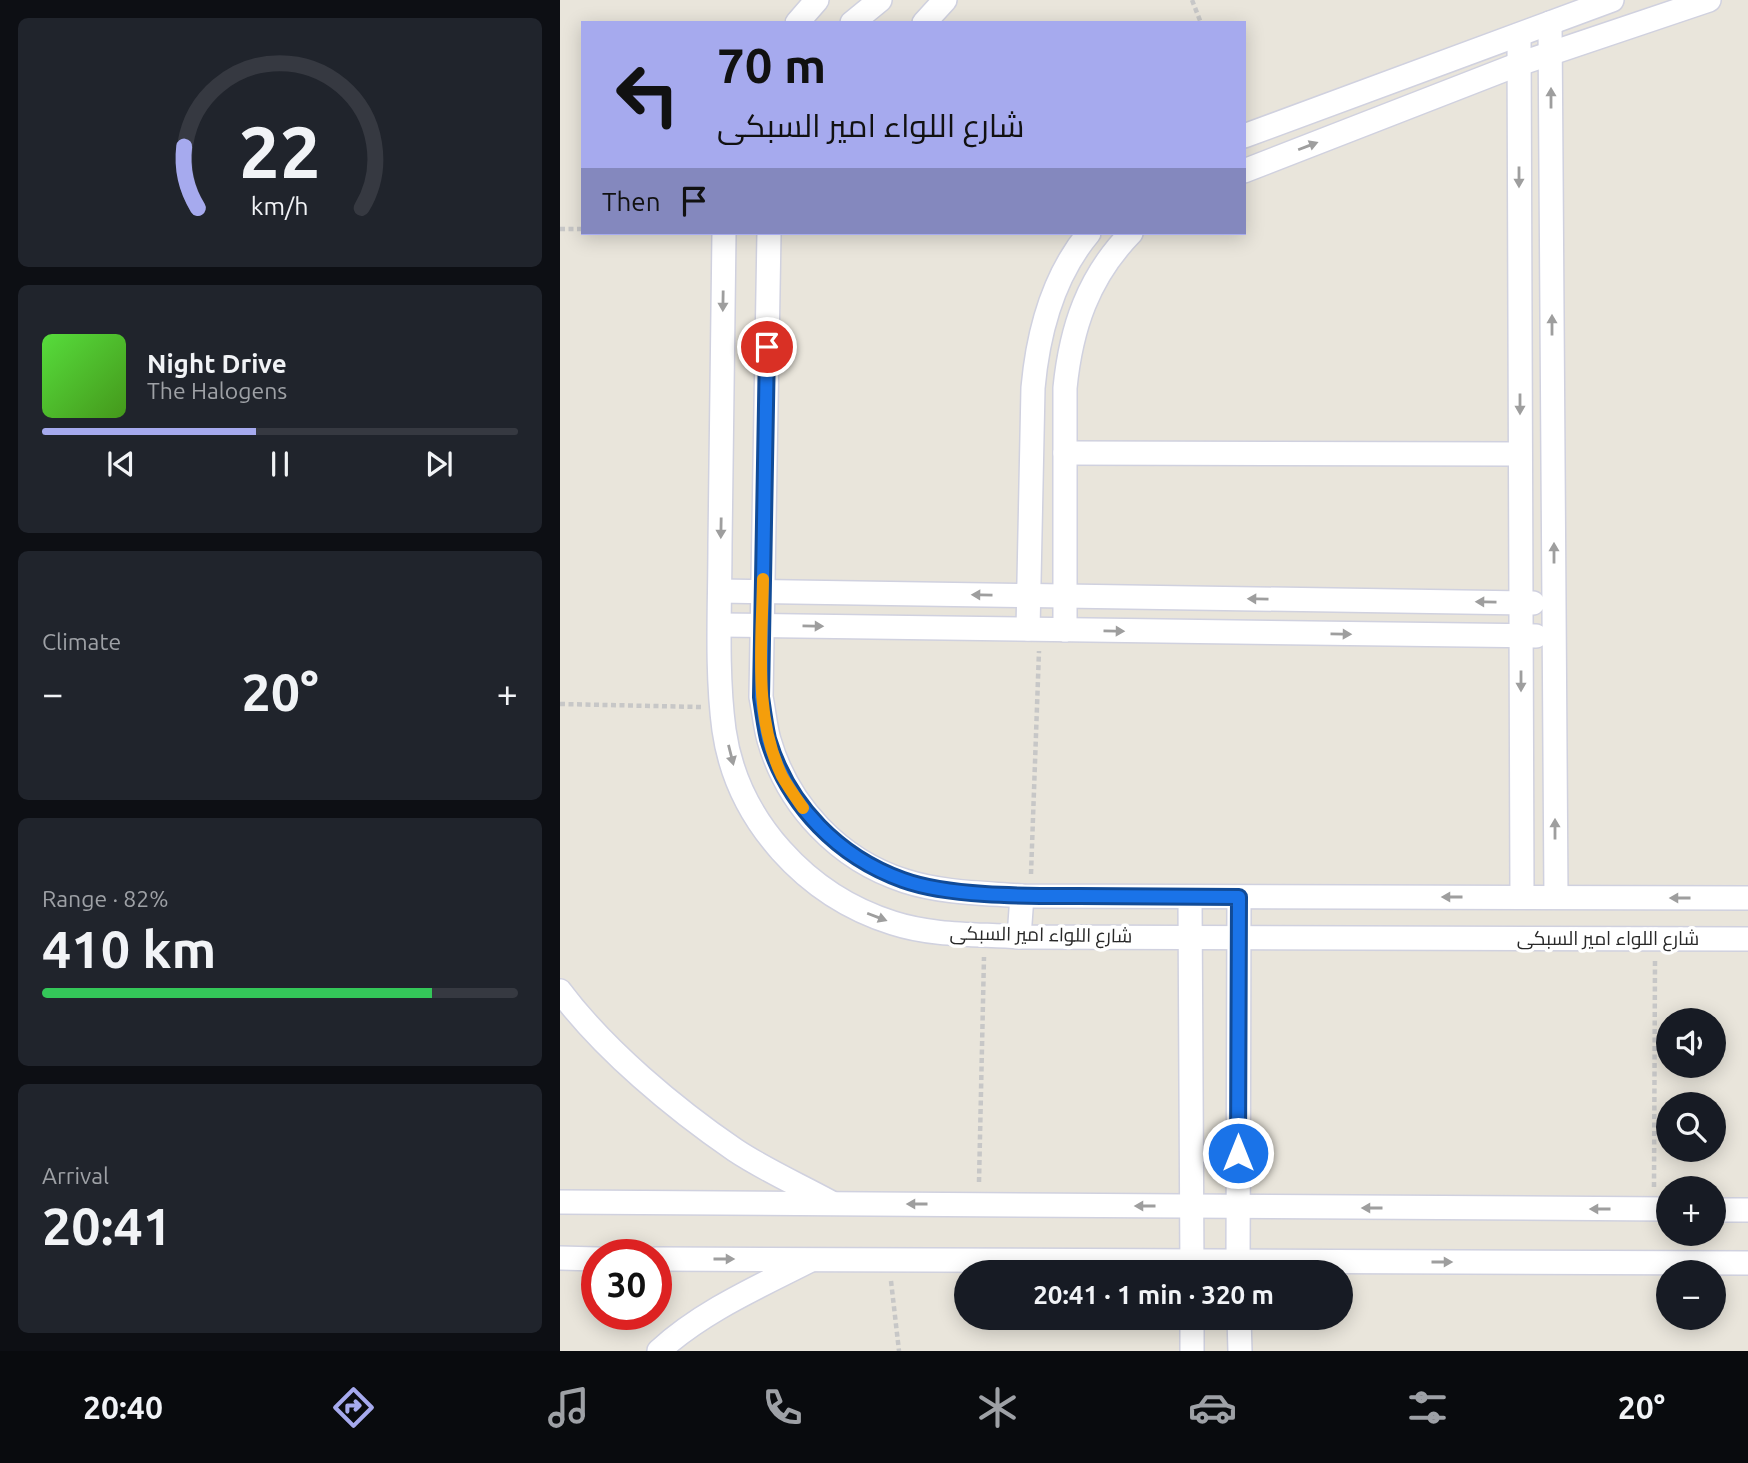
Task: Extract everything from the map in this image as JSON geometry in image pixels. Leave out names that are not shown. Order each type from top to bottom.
[{"type":"street","points":[[799,21],[817,0]]},
{"type":"street","points":[[854,21],[880,0]]},
{"type":"street","points":[[927,21],[946,0]]},
{"type":"street","points":[[1246,135],[1612,0]]},
{"type":"street","points":[[1246,170],[1519,64],[1709,0]]},
{"type":"street","points":[[1550,23],[1556,897]]},
{"type":"street","points":[[1519,35],[1522,897]]},
{"type":"street","name":"شارع اللواء امير السبكى","points":[[724,235],[720,625],[724,731],[736,775],[755,816],[781,852],[814,883],[852,907],[895,923],[939,932],[985,935],[1748,939]]},
{"type":"street","name":"شارع اللواء امير السبكى","points":[[769,235],[761,697],[768,738],[782,776],[805,811],[833,841],[868,865],[906,881],[947,889],[1026,896],[1748,898]]},
{"type":"street","points":[[768,266],[784,235]]},
{"type":"street","points":[[1034,629],[1028,596],[1033,388],[1037,349],[1062,275],[1088,235]]},
{"type":"street","points":[[1065,630],[1065,388],[1069,351],[1078,318],[1091,289],[1114,250],[1129,235]]},
{"type":"street","points":[[1065,453],[1521,454]]},
{"type":"street","points":[[720,591],[1554,603]]},
{"type":"street","points":[[720,625],[1554,636]]},
{"type":"street","points":[[1019,937],[1026,896]]},
{"type":"street","points":[[1190,897],[1192,1260]]},
{"type":"street","points":[[1238,1260],[1239,897]]},
{"type":"street","points":[[560,991],[573,1008],[650,1086],[737,1151],[833,1204]]},
{"type":"street","points":[[560,1202],[1656,1209]]},
{"type":"street","points":[[1726,1210],[1748,1210]]},
{"type":"street","points":[[560,1258],[581,1259]]},
{"type":"street","points":[[672,1259],[954,1261]]},
{"type":"street","points":[[659,1351],[738,1297],[814,1259]]},
{"type":"street","points":[[1353,1266],[1748,1263]]},
{"type":"street","points":[[1192,1330],[1192,1351]]},
{"type":"street","points":[[1239,1330],[1240,1351]]},
{"type":"path","points":[[1192,0],[1200,21]]},
{"type":"path","points":[[560,229],[581,229]]},
{"type":"path","points":[[1026,896],[1034,629]]},
{"type":"path","points":[[560,704],[723,707]]},
{"type":"path","points":[[979,1205],[985,935]]},
{"type":"path","points":[[1655,939],[1660,1176]]},
{"type":"path","points":[[888,1259],[899,1351]]},
{"type":"slow traffic","points":[[763,579],[761,697],[768,738],[782,776],[803,808]]},
{"type":"route","points":[[767,347],[761,697],[768,738],[782,776],[805,811],[833,841],[868,865],[906,881],[947,889],[1023,896],[1239,897],[1238,1153]]}]
